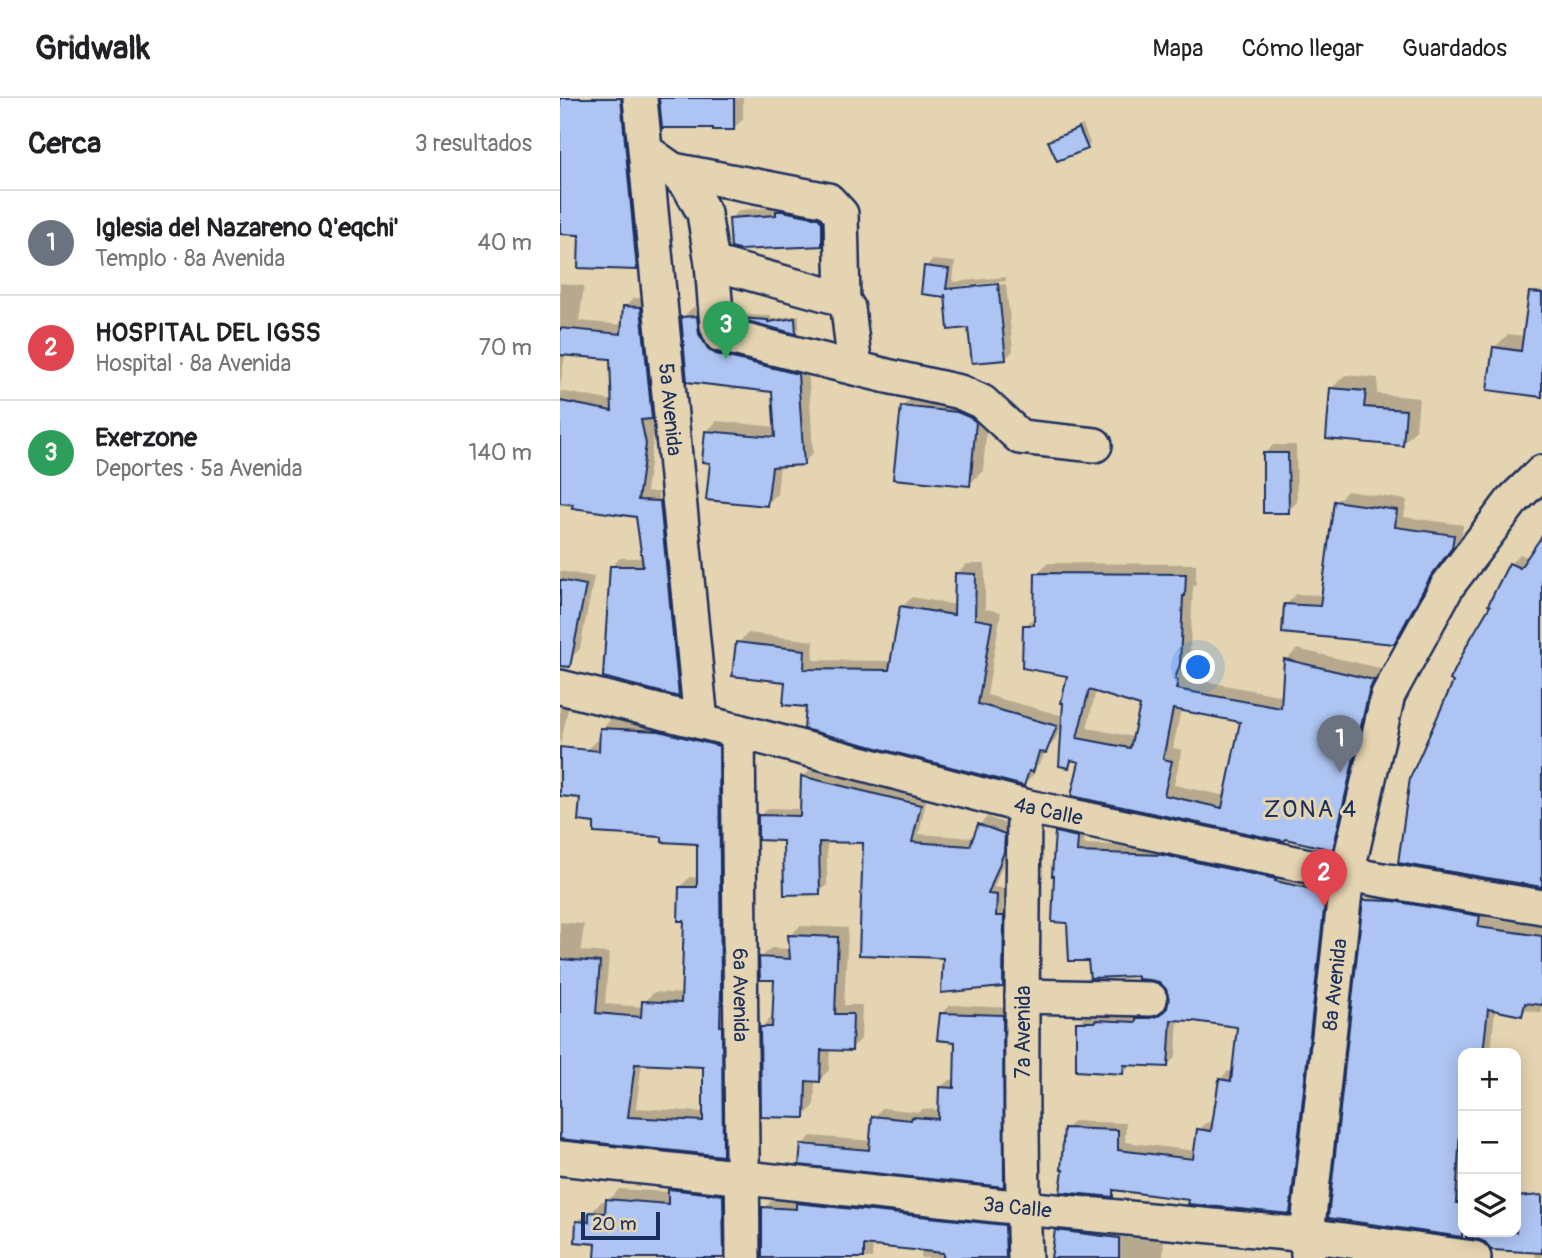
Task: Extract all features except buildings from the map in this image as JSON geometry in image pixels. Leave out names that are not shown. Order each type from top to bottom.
[{"type":"street","name":"5a Avenida","points":[[640,98],[701,722]]},
{"type":"street","points":[[646,151],[673,170],[690,188],[704,213],[712,263],[717,326],[721,335],[960,392],[982,402],[1020,437],[1094,444]]},
{"type":"street","points":[[673,170],[828,200],[841,214],[843,302]]},
{"type":"street","points":[[712,263],[843,302],[848,308],[855,369]]},
{"type":"street","name":"8a Avenida","points":[[1307,1247],[1347,874],[1388,695],[1448,585],[1512,501],[1542,472]]},
{"type":"street","name":"4a Calle","points":[[560,687],[1024,806],[1347,874],[1542,907]]},
{"type":"street","name":"6a Avenida","points":[[738,731],[743,1258]]},
{"type":"street","name":"7a Avenida","points":[[1024,806],[1022,996],[1025,1258]]},
{"type":"street","points":[[1022,996],[1150,999]]},
{"type":"street","name":"3a Calle","points":[[560,1158],[1023,1208],[1307,1247],[1474,1258]]},
{"type":"place","name":"Exerzone","points":[[726,359]]},
{"type":"place","name":"Iglesia del Nazareno Q'eqchi'","points":[[1340,773]]},
{"type":"place","name":"HOSPITAL DEL IGSS","points":[[1324,907]]},
{"type":"district","name":"ZONA 4","points":[[1311,809]]}]
